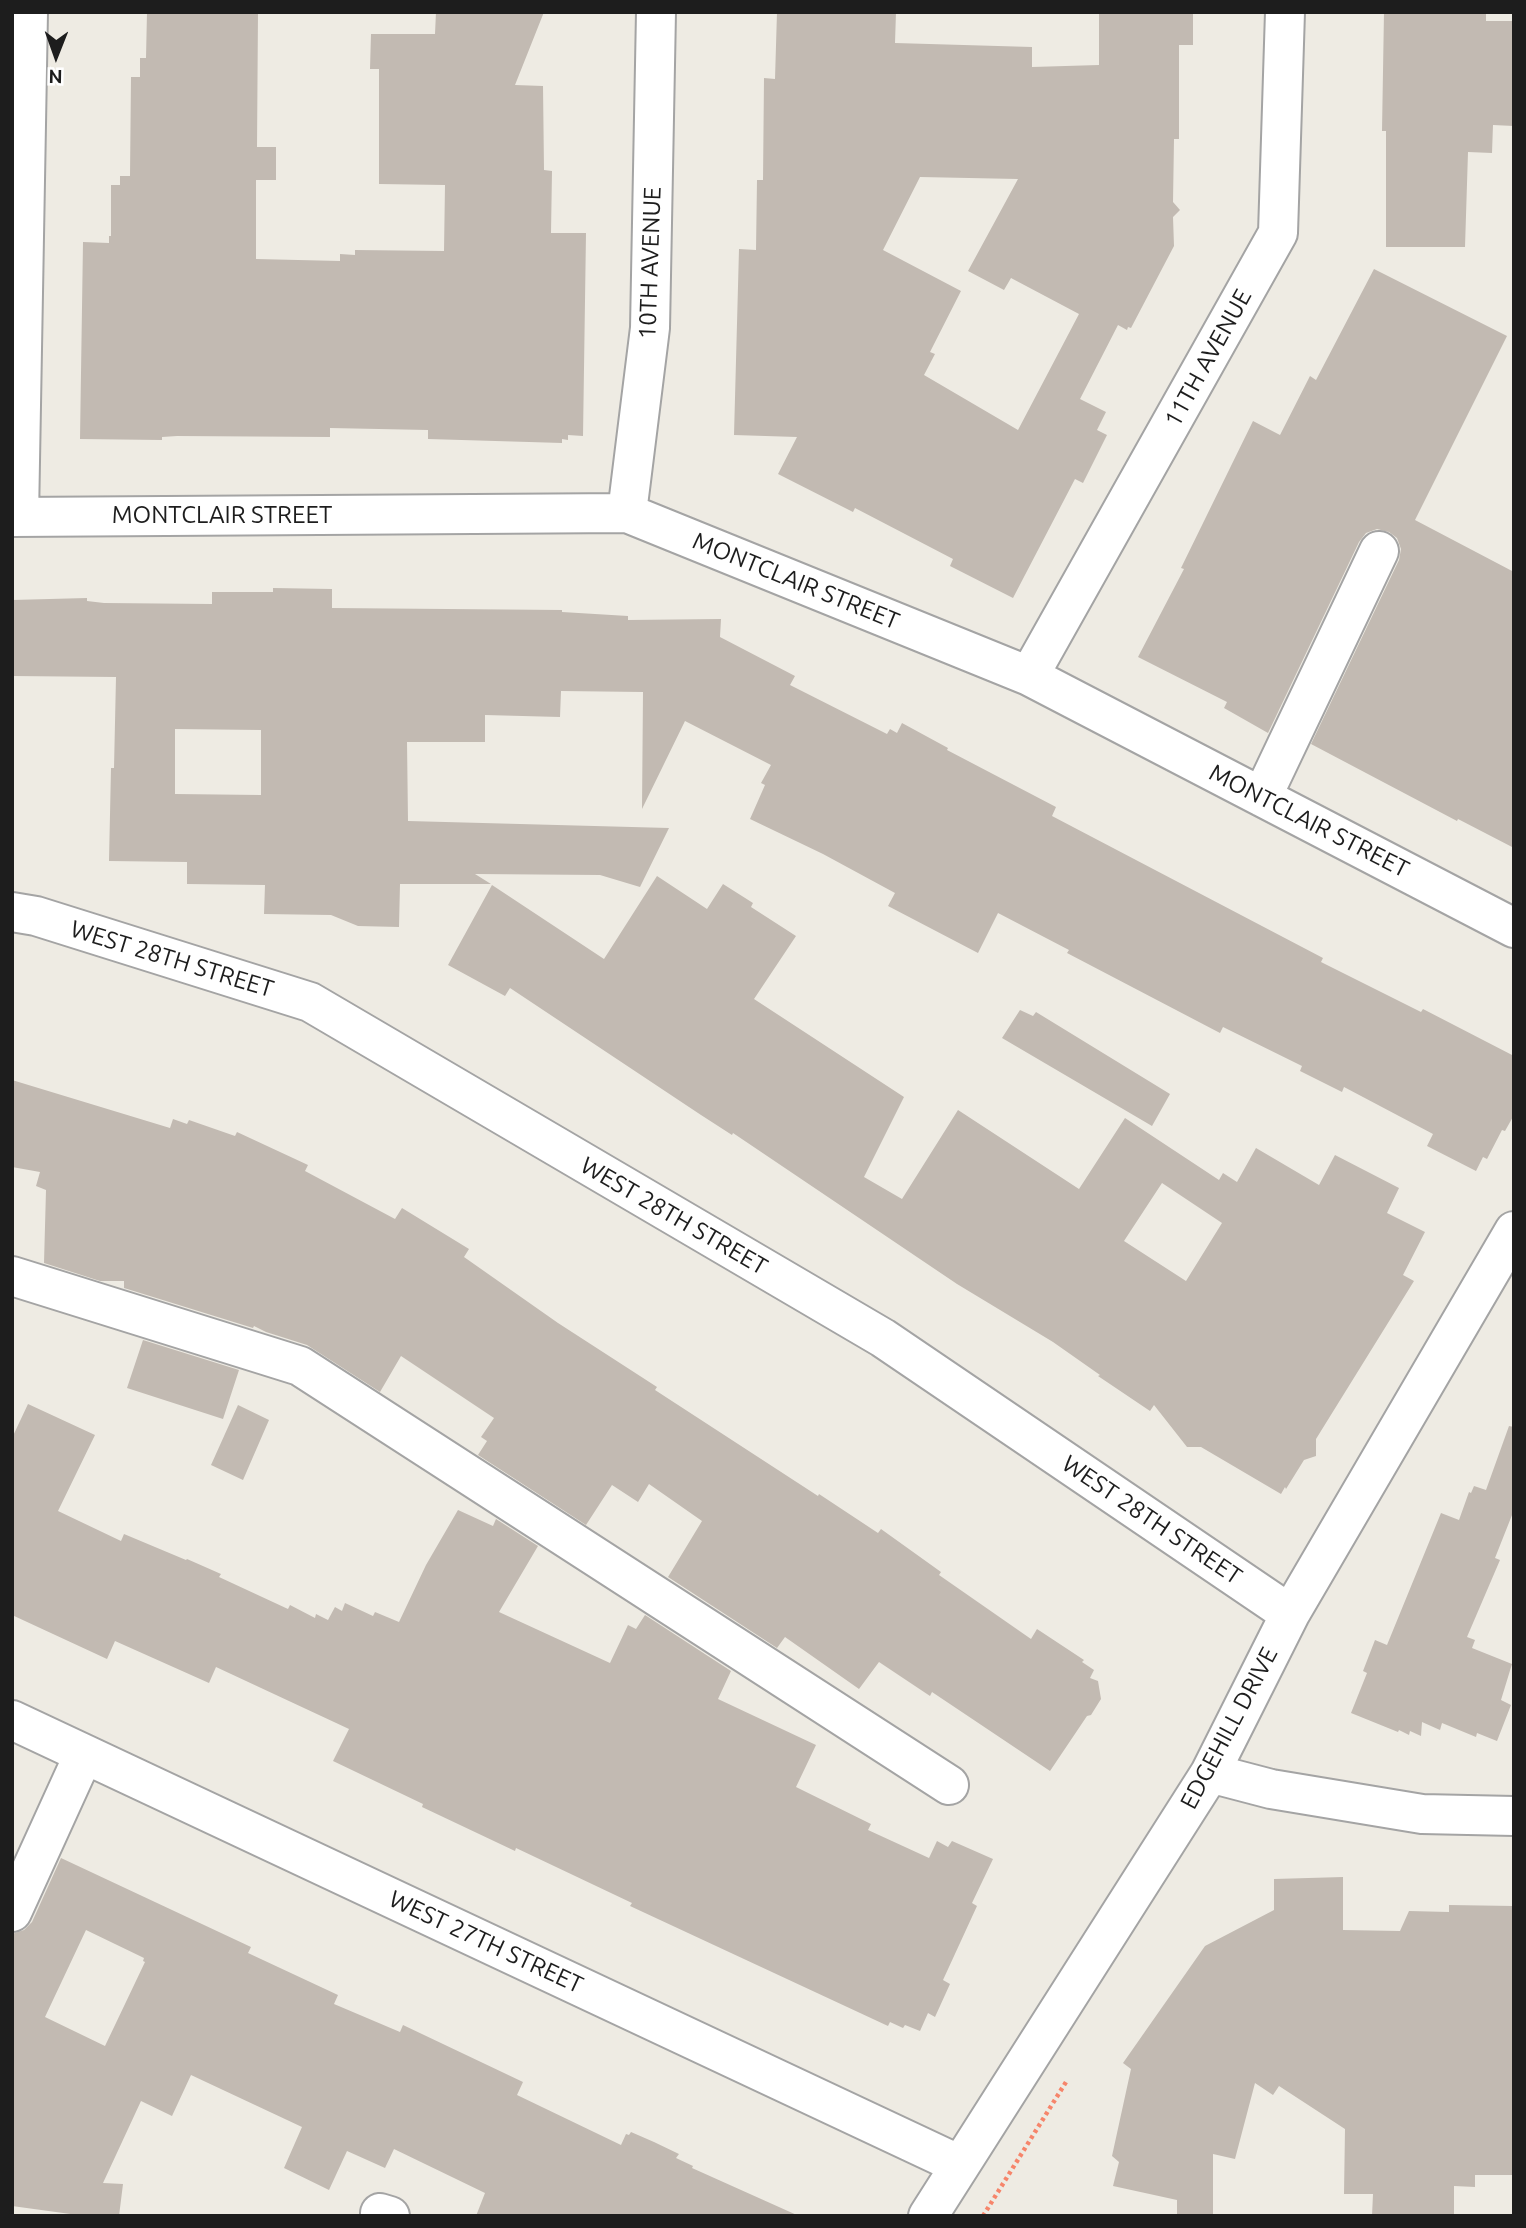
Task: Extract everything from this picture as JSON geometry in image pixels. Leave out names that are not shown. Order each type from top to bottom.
[{"type":"street","points":[[16,517],[19,204],[28,12]]},
{"type":"street","name":"10TH AVENUE","points":[[627,513],[650,328],[656,12]]},
{"type":"street","name":"11TH AVENUE","points":[[1029,676],[1278,233],[1285,12]]},
{"type":"street","name":"MONTCLAIR STREET","points":[[16,517],[627,513],[1029,676],[1514,928]]},
{"type":"street","points":[[1262,797],[1379,551]]},
{"type":"street","name":"WEST 28TH STREET","points":[[12,912],[36,916],[310,1002],[883,1338],[1290,1614]]},
{"type":"street","name":"EDGEHILL DRIVE","points":[[928,2216],[1210,1773],[1290,1614],[1514,1231]]},
{"type":"street","points":[[12,1276],[299,1366],[949,1785]]},
{"type":"street","name":"WEST 27TH STREET","points":[[12,1720],[960,2165]]},
{"type":"street","points":[[12,1912],[84,1754]]},
{"type":"street","points":[[1210,1773],[1271,1789],[1422,1814],[1514,1816]]},
{"type":"path","points":[[984,2216],[1066,2081]]},
{"type":"building","points":[[147,12],[258,12],[257,147],[276,147],[276,180],[256,180],[256,259],[340,261],[340,254],[355,255],[355,250],[444,251],[445,185],[379,184],[379,69],[370,69],[371,34],[435,34],[436,12],[544,12],[515,85],[543,86],[544,170],[552,171],[551,233],[586,233],[583,436],[568,435],[568,440],[562,439],[562,443],[428,439],[428,430],[330,428],[330,437],[177,436],[162,437],[162,440],[80,439],[83,242],[109,243],[111,185],[120,185],[120,176],[130,176],[131,77],[140,77],[140,58],[146,58]]},
{"type":"building","points":[[777,12],[896,12],[895,43],[1032,47],[1032,67],[1099,65],[1099,12],[1193,12],[1193,45],[1179,45],[1179,139],[1174,139],[1173,202],[1180,210],[1173,217],[1174,246],[1131,328],[1128,327],[1127,330],[1118,325],[1080,399],[1106,412],[1097,430],[1107,435],[1083,483],[1075,479],[1013,598],[950,566],[953,559],[855,508],[853,512],[778,474],[797,437],[734,435],[739,249],[756,250],[757,180],[763,180],[764,78],[775,79]],"holes":[[[920,177],[1018,179],[968,271],[1004,290],[1011,278],[1079,314],[1018,430],[924,375],[935,354],[930,352],[961,291],[883,250]]]},
{"type":"building","points":[[1384,12],[1486,12],[1486,21],[1514,21],[1514,126],[1493,125],[1492,153],[1468,152],[1465,247],[1386,247],[1386,131],[1382,131]]},
{"type":"building","points":[[1374,269],[1507,336],[1415,520],[1514,572],[1514,848],[1311,744],[1399,560],[1401,549],[1397,538],[1389,532],[1377,529],[1366,533],[1359,542],[1268,733],[1224,708],[1227,702],[1138,657],[1184,569],[1181,568],[1253,421],[1280,435],[1310,376],[1316,380]]},
{"type":"building","points":[[273,588],[332,589],[332,608],[562,610],[628,616],[628,620],[721,619],[720,637],[795,676],[790,685],[887,734],[890,729],[897,733],[902,723],[948,748],[947,750],[1056,807],[1052,816],[1323,958],[1321,962],[1421,1012],[1423,1009],[1514,1056],[1514,1115],[1505,1131],[1502,1130],[1487,1159],[1483,1157],[1476,1171],[1427,1146],[1433,1134],[1344,1087],[1342,1092],[1300,1071],[1302,1066],[1223,1027],[1220,1033],[1067,953],[1069,950],[998,913],[978,953],[888,906],[895,893],[750,819],[765,785],[761,783],[771,765],[685,721],[642,809],[643,692],[561,691],[560,717],[485,715],[485,742],[407,742],[408,821],[669,828],[640,887],[600,875],[475,874],[491,884],[400,884],[399,927],[358,926],[331,915],[264,914],[265,885],[187,884],[187,862],[109,861],[116,677],[12,676],[12,600],[87,598],[87,601],[104,603],[212,604],[212,592],[273,592]],"holes":[[[175,729],[261,730],[261,795],[175,794]]]},
{"type":"building","points":[[657,876],[707,909],[723,884],[753,903],[751,907],[796,936],[754,999],[904,1097],[864,1177],[902,1199],[958,1110],[1079,1189],[1125,1118],[1219,1180],[1223,1173],[1237,1182],[1256,1148],[1319,1185],[1335,1155],[1399,1188],[1387,1213],[1425,1232],[1403,1275],[1414,1281],[1316,1439],[1316,1456],[1304,1460],[1281,1494],[1201,1447],[1187,1447],[1154,1405],[1150,1411],[1053,1342],[957,1284],[733,1133],[732,1135],[701,1115],[510,988],[505,996],[448,965],[492,885],[604,959]],"holes":[[[1162,1183],[1222,1223],[1186,1281],[1124,1241]]]},
{"type":"building","points":[[1020,1010],[1033,1016],[1036,1012],[1170,1094],[1152,1126],[1002,1038]]},
{"type":"building","points":[[12,1080],[170,1128],[173,1119],[187,1124],[189,1120],[235,1136],[237,1132],[308,1165],[305,1171],[395,1219],[402,1208],[469,1249],[464,1257],[558,1323],[657,1387],[655,1390],[878,1533],[881,1529],[941,1572],[939,1575],[1031,1639],[1037,1629],[1084,1660],[1082,1662],[1094,1670],[1090,1678],[1098,1681],[1101,1699],[1050,1771],[932,1692],[930,1696],[879,1662],[859,1689],[785,1637],[777,1648],[668,1577],[702,1521],[649,1484],[638,1502],[612,1485],[586,1525],[478,1455],[487,1441],[481,1437],[494,1418],[401,1356],[380,1392],[307,1345],[254,1326],[253,1328],[124,1288],[124,1281],[100,1281],[44,1263],[46,1190],[36,1186],[40,1172],[12,1167]]},
{"type":"building","points":[[143,1340],[239,1370],[223,1419],[127,1388]]},
{"type":"building","points":[[28,1404],[95,1435],[58,1511],[121,1541],[124,1534],[187,1559],[288,1609],[290,1605],[315,1618],[316,1614],[328,1620],[335,1607],[342,1611],[345,1603],[373,1616],[375,1612],[399,1622],[426,1565],[458,1510],[493,1526],[496,1519],[538,1546],[499,1612],[610,1663],[628,1625],[636,1629],[645,1615],[731,1671],[718,1699],[816,1745],[796,1787],[871,1824],[868,1830],[929,1858],[937,1841],[948,1847],[952,1841],[993,1859],[972,1903],[977,1906],[943,1980],[950,1984],[935,2017],[928,2013],[920,2031],[890,2022],[888,2026],[630,1906],[632,1903],[516,1848],[515,1851],[422,1807],[423,1804],[333,1761],[349,1729],[216,1667],[209,1683],[115,1641],[107,1659],[12,1615],[12,1438]]},
{"type":"building","points":[[238,1405],[269,1420],[243,1480],[211,1465]]},
{"type":"building","points":[[1509,1426],[1514,1427],[1514,1510],[1495,1558],[1500,1560],[1467,1637],[1475,1640],[1472,1648],[1512,1664],[1501,1700],[1511,1705],[1497,1741],[1477,1733],[1476,1737],[1442,1723],[1440,1730],[1422,1722],[1421,1736],[1410,1731],[1409,1735],[1351,1713],[1367,1673],[1363,1671],[1375,1640],[1387,1645],[1441,1513],[1459,1520],[1469,1492],[1471,1493],[1474,1486],[1486,1490]]},
{"type":"building","points":[[61,1858],[251,1947],[248,1953],[338,1995],[334,2004],[400,2032],[403,2025],[523,2082],[517,2095],[621,2145],[626,2134],[631,2132],[679,2154],[676,2158],[693,2166],[692,2168],[799,2216],[476,2216],[485,2193],[394,2149],[385,2168],[347,2151],[329,2190],[284,2168],[302,2127],[191,2075],[172,2116],[141,2101],[103,2183],[123,2184],[119,2216],[85,2216],[12,2206],[12,1934],[24,1930],[32,1922]],"holes":[[[86,1930],[144,1958],[145,1962],[105,2046],[45,2017]]]},
{"type":"building","points":[[1343,1877],[1343,1930],[1400,1931],[1409,1911],[1449,1912],[1449,1905],[1514,1906],[1514,2175],[1475,2175],[1475,2187],[1454,2186],[1454,2216],[1372,2216],[1373,2194],[1344,2194],[1345,2129],[1279,2086],[1273,2095],[1255,2083],[1235,2159],[1213,2154],[1213,2216],[1177,2216],[1177,2200],[1113,2186],[1119,2162],[1112,2156],[1131,2069],[1123,2063],[1205,1946],[1274,1910],[1274,1879]]}]
